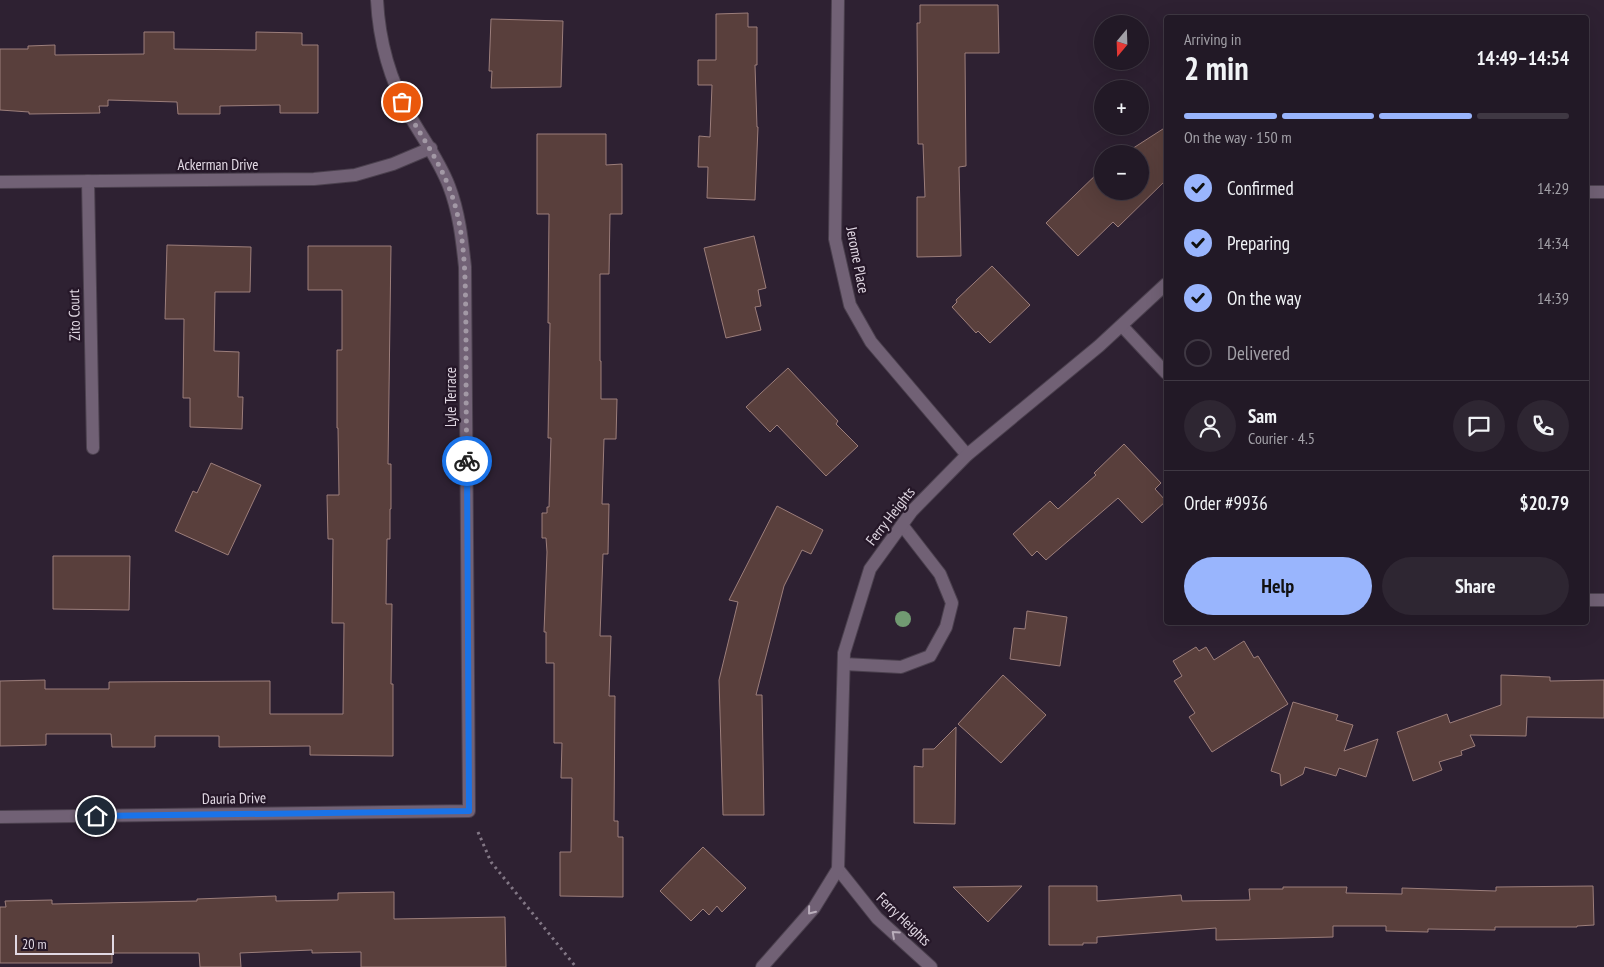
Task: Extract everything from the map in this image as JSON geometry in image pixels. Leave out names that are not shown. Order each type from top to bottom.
[{"type":"street","name":"Lyle Terrace","points":[[377,0],[378,21],[384,53],[395,86],[410,117],[431,148],[449,185],[460,222],[466,267],[469,811]]},
{"type":"street","name":"Jerome Place","points":[[838,0],[835,240],[850,305],[872,342],[966,455]]},
{"type":"street","name":"Ackerman Drive","points":[[0,182],[314,179],[355,175],[393,164],[431,148]]},
{"type":"street","name":"Zito Court","points":[[88,181],[93,448]]},
{"type":"street","points":[[1589,192],[1604,192]]},
{"type":"street","name":"Ferry Heights","points":[[931,967],[877,918],[838,870],[844,653],[870,569],[912,511],[966,455],[1122,326],[1164,286]]},
{"type":"street","points":[[1122,326],[1164,371]]},
{"type":"street","points":[[844,664],[901,667],[930,656],[946,627],[952,603],[940,574],[902,525]]},
{"type":"street","points":[[1589,600],[1604,600]]},
{"type":"street","name":"Dauria Drive","points":[[0,817],[469,811]]},
{"type":"street","points":[[762,967],[814,908],[838,870]]},
{"type":"path","points":[[469,811],[491,862],[576,967]]},
{"type":"building","points":[[920,5],[998,5],[999,53],[965,53],[966,166],[959,167],[961,256],[917,257],[917,197],[925,197],[923,144],[918,144],[917,23],[920,23]]},
{"type":"building","points":[[748,13],[748,27],[757,27],[757,65],[755,65],[758,127],[755,200],[707,198],[708,167],[698,167],[699,136],[710,137],[712,85],[698,85],[698,60],[716,60],[716,14]]},
{"type":"building","points":[[491,19],[563,21],[561,87],[491,88],[492,71],[489,71]]},
{"type":"building","points":[[144,32],[174,32],[174,49],[256,50],[256,32],[302,33],[302,45],[318,45],[318,113],[280,113],[280,105],[220,106],[220,114],[178,114],[177,102],[108,100],[108,106],[99,106],[100,113],[29,114],[29,112],[0,110],[0,49],[28,49],[28,46],[55,45],[55,55],[144,54]]},
{"type":"building","points":[[1164,128],[1164,182],[1149,197],[1149,145],[1138,145]]},
{"type":"building","points":[[537,134],[606,134],[606,165],[622,164],[622,214],[610,214],[609,274],[600,274],[601,399],[617,399],[616,439],[604,439],[602,504],[609,504],[608,554],[603,554],[600,636],[611,636],[609,696],[615,696],[614,821],[618,821],[618,837],[623,837],[623,897],[560,896],[560,852],[571,852],[572,778],[561,778],[562,743],[554,743],[554,663],[546,663],[546,632],[544,632],[547,552],[546,538],[542,538],[542,513],[547,513],[547,507],[549,507],[551,438],[548,438],[549,214],[537,214]]},
{"type":"building","points":[[1094,177],[1094,200],[1146,200],[1118,227],[1113,222],[1078,256],[1046,223]]},
{"type":"building","points":[[754,236],[766,288],[758,290],[761,306],[755,307],[761,330],[726,338],[704,248]]},
{"type":"building","points":[[167,245],[251,247],[250,292],[215,292],[214,351],[239,352],[238,397],[243,397],[242,429],[190,427],[190,398],[183,398],[184,319],[165,319]]},
{"type":"building","points":[[308,246],[391,246],[388,464],[391,464],[391,509],[390,539],[387,539],[386,604],[392,604],[391,684],[393,684],[393,756],[310,755],[310,746],[219,747],[219,736],[155,736],[155,747],[112,747],[111,734],[46,734],[46,745],[0,746],[0,681],[45,680],[45,689],[109,689],[109,682],[270,681],[270,714],[343,714],[344,623],[332,623],[333,539],[328,539],[327,495],[339,495],[337,350],[342,350],[342,290],[308,290]]},
{"type":"building","points":[[992,266],[1030,305],[990,343],[978,331],[976,333],[952,307],[957,302],[956,300]]},
{"type":"building","points":[[788,368],[838,421],[836,424],[858,446],[826,476],[777,425],[770,432],[746,407]]},
{"type":"building","points":[[1124,444],[1161,483],[1155,489],[1164,499],[1164,503],[1142,523],[1118,498],[1046,560],[1037,551],[1032,556],[1013,534],[1050,501],[1058,509],[1096,475],[1094,473]]},
{"type":"building","points":[[211,463],[261,485],[228,555],[175,531],[193,491],[197,493]]},
{"type":"building","points":[[777,506],[823,530],[811,554],[802,550],[784,586],[756,695],[762,695],[764,815],[723,815],[719,680],[738,602],[729,600]]},
{"type":"building","points":[[53,556],[130,556],[129,610],[53,609]]},
{"type":"building","points":[[1027,611],[1067,617],[1060,666],[1010,659],[1014,628],[1025,629]]},
{"type":"building","points":[[1244,641],[1254,658],[1258,656],[1288,704],[1212,752],[1189,717],[1195,713],[1174,681],[1182,676],[1173,661],[1196,647],[1199,651],[1206,647],[1214,660]]},
{"type":"building","points":[[1003,675],[1046,715],[1001,763],[958,724]]},
{"type":"building","points":[[1501,675],[1550,677],[1550,681],[1604,680],[1604,718],[1527,717],[1526,736],[1470,735],[1475,746],[1461,751],[1462,755],[1439,762],[1442,770],[1413,781],[1397,732],[1447,714],[1450,723],[1501,705]]},
{"type":"building","points":[[1293,702],[1338,715],[1336,720],[1353,725],[1344,751],[1378,739],[1366,777],[1339,768],[1336,776],[1305,767],[1303,774],[1281,786],[1280,774],[1271,771]]},
{"type":"building","points":[[956,727],[955,824],[914,823],[914,766],[923,767],[923,749],[934,749]]},
{"type":"building","points":[[703,847],[746,888],[722,912],[717,906],[709,915],[703,909],[691,921],[660,891]]},
{"type":"building","points":[[1022,886],[988,922],[953,887]]},
{"type":"building","points":[[1049,886],[1097,886],[1097,901],[1181,895],[1182,901],[1250,900],[1249,889],[1283,889],[1283,887],[1347,887],[1346,893],[1402,894],[1402,888],[1496,891],[1496,887],[1593,886],[1594,925],[1577,927],[1495,927],[1495,930],[1428,929],[1428,932],[1386,931],[1386,926],[1333,926],[1333,937],[1216,940],[1216,928],[1097,937],[1097,943],[1083,943],[1083,945],[1049,945]]},
{"type":"building","points":[[394,892],[394,919],[505,917],[506,967],[361,967],[361,952],[312,953],[312,950],[240,953],[241,967],[200,967],[199,953],[112,953],[112,963],[0,963],[0,907],[6,907],[5,901],[52,900],[52,904],[197,901],[197,899],[276,896],[276,901],[338,900],[338,893]]},
{"type":"way so far","points":[[402,102],[431,148],[449,185],[460,222],[466,267],[467,461]]},
{"type":"route","points":[[96,816],[469,811],[467,461]]}]
